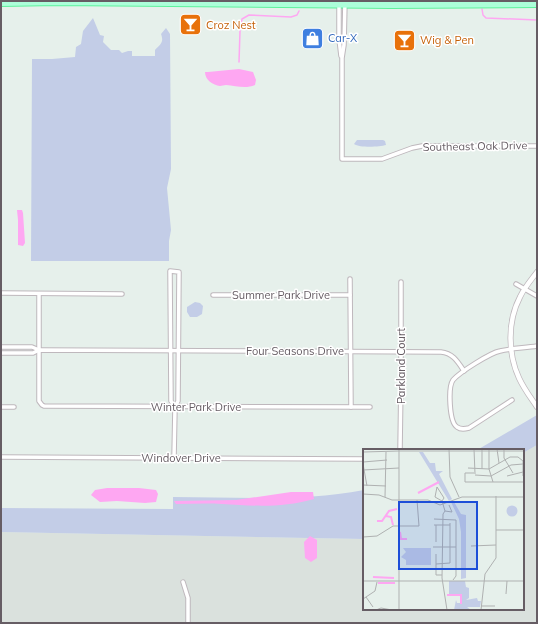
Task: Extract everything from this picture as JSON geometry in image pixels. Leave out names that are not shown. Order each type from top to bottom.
[{"type":"main road","points":[[1,3],[160,2],[537,4]]},
{"type":"street","name":"Southeast Oak Drive","points":[[342,3],[339,43],[342,58],[342,159],[382,159],[422,146],[537,146]]},
{"type":"street","points":[[174,458],[175,407],[178,401],[179,272],[170,271],[171,401],[175,407]]},
{"type":"street","points":[[537,272],[518,301],[512,321],[511,349],[518,376],[537,407]]},
{"type":"street","points":[[350,279],[350,407]]},
{"type":"street","name":"Parkland Court","points":[[400,449],[401,282]]},
{"type":"street","points":[[516,284],[537,296]]},
{"type":"street","points":[[1,294],[122,294]]},
{"type":"street","points":[[39,350],[40,294]]},
{"type":"street","name":"Summer Park Drive","points":[[213,295],[350,295]]},
{"type":"street","name":"Four Seasons Drive","points":[[1,347],[32,346],[39,350]]},
{"type":"street","points":[[512,400],[469,428],[457,428],[453,424],[450,388],[452,382],[464,371],[494,352],[537,346]]},
{"type":"street","name":"Four Seasons Drive","points":[[1,353],[33,353],[39,350],[445,352],[454,357],[464,371]]},
{"type":"street","name":"Winter Park Drive","points":[[39,350],[39,401],[42,405],[51,407],[370,407]]},
{"type":"street","points":[[1,406],[14,407]]},
{"type":"street","name":"Windover Drive","points":[[1,457],[363,459]]},
{"type":"street","points":[[183,582],[188,598],[188,623]]},
{"type":"shaded area","points":[[93,18],[100,35],[104,36],[103,42],[111,50],[119,50],[122,53],[132,51],[132,56],[155,56],[155,50],[162,41],[161,34],[166,28],[170,34],[171,169],[167,188],[171,230],[169,241],[169,261],[31,261],[32,59],[75,57],[76,47],[81,44],[83,31]]},
{"type":"shaded area","points":[[239,69],[253,72],[256,80],[255,85],[245,87],[215,85],[210,82],[205,75],[205,72]]},
{"type":"shaded area","points":[[357,140],[383,140],[385,141],[386,145],[365,147],[354,144]]},
{"type":"shaded area","points":[[17,210],[22,210],[23,213],[25,243],[23,246],[18,245]]},
{"type":"shaded area","points":[[195,302],[200,303],[203,306],[202,314],[197,317],[190,317],[187,312],[187,307]]},
{"type":"shaded area","points":[[537,415],[537,445],[524,452],[524,449],[479,449]]},
{"type":"shaded area","points":[[537,445],[537,623],[1,623],[1,532],[363,539],[363,610],[524,610],[524,452]]},
{"type":"shaded area","points":[[107,488],[139,488],[156,490],[158,494],[156,502],[145,503],[117,501],[100,502],[91,495],[95,490]]},
{"type":"shaded area","points":[[363,490],[363,539],[1,532],[1,508],[173,509],[173,497],[245,498],[340,494]]},
{"type":"shaded area","points":[[291,492],[313,492],[314,499],[291,504],[268,506],[176,504],[174,501],[236,500]]},
{"type":"shaded area","points":[[310,536],[317,540],[317,558],[311,562],[305,558],[304,542]]},
{"type":"waterway","points":[[482,9],[483,15],[486,18],[537,20]]},
{"type":"waterway","points":[[239,62],[242,19],[249,15],[291,17],[297,15],[299,11]]},
{"type":"place","name":"Croz Nest","points":[[191,25]]},
{"type":"place","name":"Car-X","points":[[312,38]]},
{"type":"place","name":"Wig & Pen","points":[[405,40]]}]
